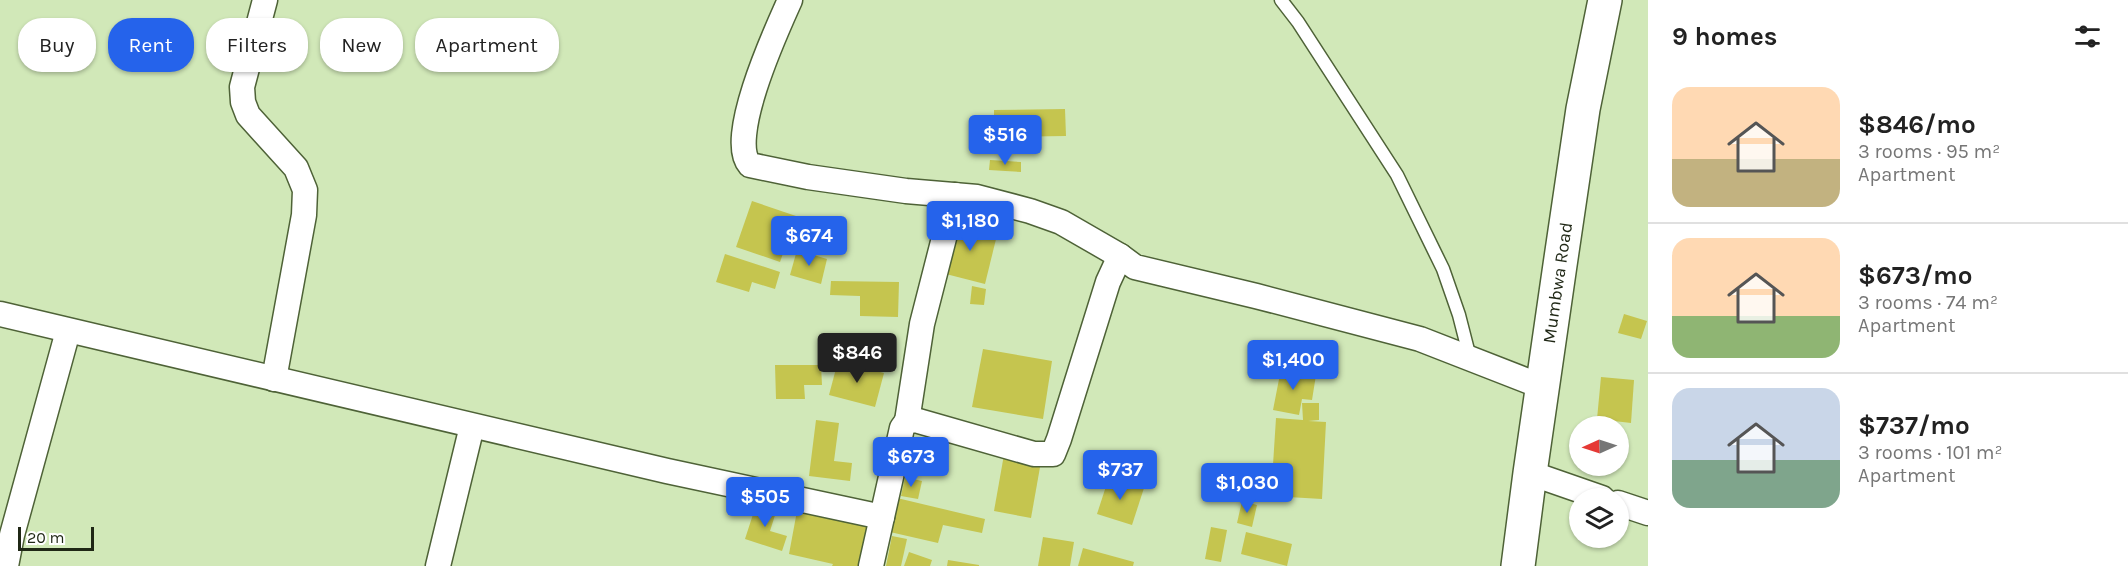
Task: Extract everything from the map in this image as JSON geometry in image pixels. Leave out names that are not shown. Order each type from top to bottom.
[{"type":"main road","name":"Mumbwa Road","points":[[1518,566],[1582,120],[1605,0]]},
{"type":"street","points":[[265,0],[242,87],[243,102],[248,116],[296,168],[305,190],[304,215],[273,379]]},
{"type":"street","points":[[790,0],[760,67],[744,129],[745,160],[750,165],[808,177],[906,191],[977,197],[1030,211],[1061,222],[1136,267],[1420,339],[1543,387]]},
{"type":"street","points":[[871,566],[902,428],[907,421],[922,324],[955,195]]},
{"type":"street","points":[[907,421],[915,420],[1034,453],[1053,454],[1108,282],[1120,256]]},
{"type":"street","points":[[0,314],[472,426],[882,517]]},
{"type":"street","points":[[6,566],[12,535],[68,331]]},
{"type":"street","points":[[438,566],[472,426]]},
{"type":"street","points":[[1530,473],[1573,488]]},
{"type":"street","points":[[1629,507],[1648,513]]},
{"type":"lane","points":[[1281,0],[1298,22],[1397,175],[1443,269],[1459,315],[1470,358]]},
{"type":"building","points":[[1065,109],[1066,136],[994,137],[994,110]]},
{"type":"building","points":[[990,160],[1021,162],[1021,172],[989,170]]},
{"type":"building","points":[[752,201],[796,216],[780,262],[736,247]]},
{"type":"building","points":[[955,221],[998,231],[985,284],[942,273]]},
{"type":"building","points":[[797,250],[827,259],[821,284],[790,275]]},
{"type":"building","points":[[725,254],[780,272],[775,289],[752,282],[749,292],[716,282]]},
{"type":"building","points":[[831,281],[899,282],[898,317],[860,316],[860,296],[830,295]]},
{"type":"building","points":[[972,286],[986,289],[984,305],[970,304]]},
{"type":"building","points":[[1624,314],[1647,321],[1641,339],[1618,333]]},
{"type":"building","points":[[983,349],[1052,361],[1043,419],[972,407]]},
{"type":"building","points":[[838,361],[884,373],[875,407],[829,395]]},
{"type":"building","points":[[775,365],[821,365],[822,385],[804,385],[805,399],[776,399]]},
{"type":"building","points":[[1281,369],[1316,375],[1312,400],[1302,399],[1299,415],[1273,410]]},
{"type":"building","points":[[1601,377],[1634,380],[1631,423],[1629,423],[1629,416],[1597,416]]},
{"type":"building","points":[[1302,403],[1319,403],[1319,420],[1308,421],[1326,422],[1322,499],[1271,496],[1276,418],[1303,420]]},
{"type":"building","points":[[816,420],[839,423],[834,461],[852,463],[850,481],[809,476]]},
{"type":"building","points":[[1005,449],[1042,456],[1031,518],[994,511]]},
{"type":"building","points":[[905,477],[922,481],[918,499],[901,496]]},
{"type":"building","points":[[1109,477],[1144,488],[1132,525],[1097,514]]},
{"type":"building","points":[[897,498],[985,519],[982,533],[943,525],[938,543],[890,532]]},
{"type":"building","points":[[1242,501],[1257,505],[1252,527],[1237,523]]},
{"type":"building","points":[[757,502],[777,509],[770,531],[787,536],[782,551],[745,539]]},
{"type":"building","points":[[797,511],[867,525],[858,566],[832,566],[833,564],[789,554]]},
{"type":"building","points":[[1211,527],[1227,530],[1221,562],[1205,559]]},
{"type":"building","points":[[1246,532],[1292,544],[1287,566],[1241,554]]},
{"type":"building","points":[[892,536],[907,539],[901,566],[886,566]]},
{"type":"building","points":[[1043,537],[1074,542],[1070,566],[1038,566]]},
{"type":"building","points":[[1083,548],[1134,562],[1133,566],[1078,566]]},
{"type":"building","points":[[909,552],[932,560],[930,566],[904,566]]},
{"type":"building","points":[[948,560],[979,565],[979,566],[947,566]]}]
